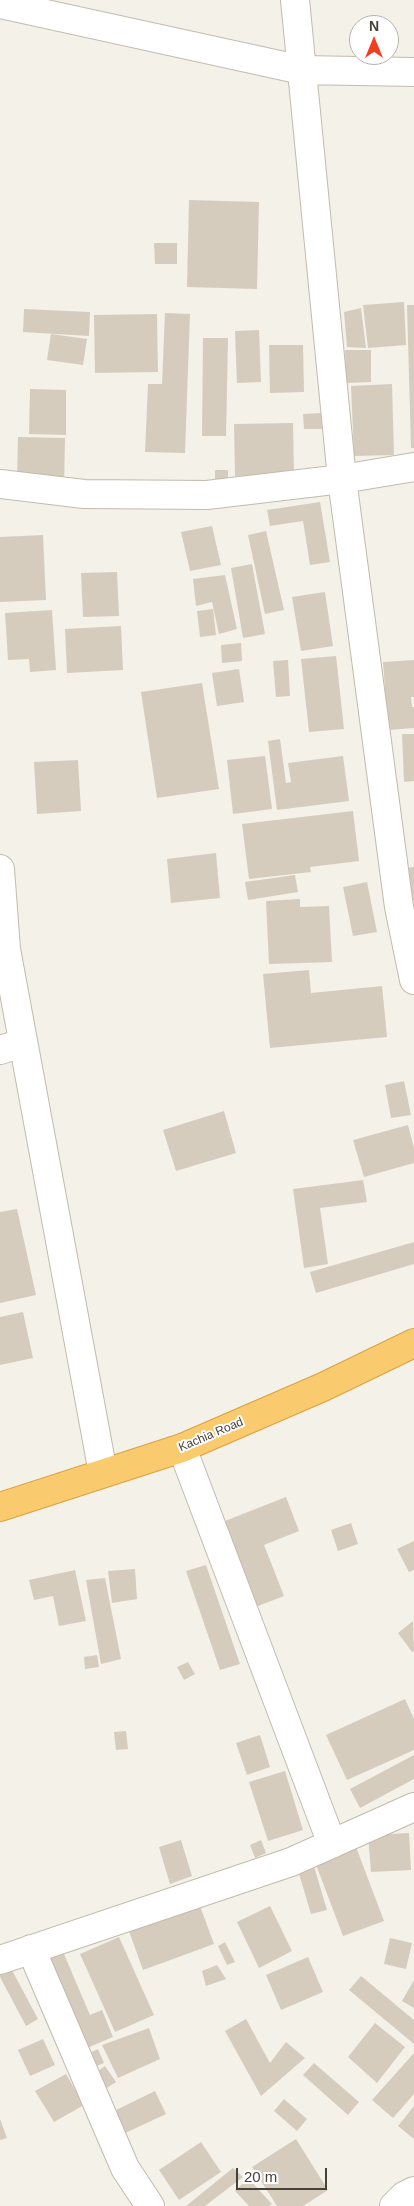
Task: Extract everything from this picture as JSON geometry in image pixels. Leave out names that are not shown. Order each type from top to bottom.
[{"type":"highway","name":"Kachia Road","points":[[0,1507],[182,1448],[323,1387],[414,1343]]},
{"type":"street","points":[[295,0],[342,479],[398,897],[414,980]]},
{"type":"street","points":[[0,4],[302,70],[414,72]]},
{"type":"street","points":[[0,484],[84,494],[207,495],[342,479],[414,467]]},
{"type":"street","points":[[0,870],[12,1047],[103,1473]]},
{"type":"street","points":[[182,1448],[332,1844]]},
{"type":"street","points":[[0,1960],[291,1862],[414,1807]]},
{"type":"street","points":[[31,1949],[125,2168],[150,2206]]},
{"type":"street","points":[[394,2206],[404,2196],[414,2191]]},
{"type":"building","points":[[189,200],[259,202],[257,289],[187,287]]},
{"type":"building","points":[[154,243],[177,243],[177,264],[155,264]]},
{"type":"building","points":[[404,302],[406,345],[368,348],[363,305]]},
{"type":"building","points":[[407,305],[414,305],[414,448],[411,448]]},
{"type":"building","points":[[361,308],[366,348],[347,347],[344,312]]},
{"type":"building","points":[[24,309],[90,312],[89,336],[23,332]]},
{"type":"building","points":[[165,313],[190,314],[185,453],[145,452],[148,384],[162,384]]},
{"type":"building","points":[[157,314],[158,372],[95,373],[94,315]]},
{"type":"building","points":[[259,330],[261,382],[237,383],[235,331]]},
{"type":"building","points":[[51,334],[87,339],[83,365],[47,360]]},
{"type":"building","points":[[203,338],[228,338],[226,436],[202,436]]},
{"type":"building","points":[[269,345],[303,345],[304,392],[270,393]]},
{"type":"building","points":[[345,350],[371,350],[371,382],[346,383]]},
{"type":"building","points":[[392,384],[394,455],[354,456],[351,386]]},
{"type":"building","points":[[30,389],[66,390],[66,435],[29,434]]},
{"type":"building","points":[[321,413],[322,429],[304,429],[303,414]]},
{"type":"building","points":[[293,423],[294,474],[235,476],[234,424]]},
{"type":"building","points":[[18,437],[65,438],[64,485],[17,484]]},
{"type":"building","points":[[215,470],[228,470],[228,486],[215,486]]},
{"type":"building","points":[[320,502],[330,562],[310,565],[303,521],[270,526],[267,510]]},
{"type":"building","points":[[212,526],[221,565],[190,571],[181,532]]},
{"type":"building","points":[[266,531],[284,610],[265,614],[248,535]]},
{"type":"building","points":[[43,535],[46,600],[0,602],[0,537]]},
{"type":"building","points":[[252,564],[265,634],[243,638],[231,568]]},
{"type":"building","points":[[117,572],[119,616],[83,617],[81,573]]},
{"type":"building","points":[[225,575],[237,629],[219,634],[212,602],[196,606],[193,579]]},
{"type":"building","points":[[325,592],[333,646],[301,651],[292,597]]},
{"type":"building","points":[[213,609],[216,635],[200,637],[197,611]]},
{"type":"building","points":[[52,610],[56,670],[30,672],[29,659],[8,660],[5,613]]},
{"type":"building","points":[[121,626],[123,670],[67,673],[65,629]]},
{"type":"building","points":[[241,643],[242,661],[222,663],[221,645]]},
{"type":"building","points":[[336,656],[344,729],[309,732],[301,659]]},
{"type":"building","points":[[288,660],[290,696],[276,697],[273,661]]},
{"type":"building","points":[[414,660],[414,697],[411,697],[412,707],[414,707],[414,728],[388,730],[383,662]]},
{"type":"building","points":[[239,669],[244,702],[217,706],[212,673]]},
{"type":"building","points":[[202,683],[219,789],[157,798],[141,692]]},
{"type":"building","points":[[402,734],[414,734],[414,781],[404,782]]},
{"type":"building","points":[[280,739],[286,783],[291,782],[288,763],[343,756],[349,801],[277,810],[268,741]]},
{"type":"building","points":[[265,756],[272,809],[233,814],[227,760]]},
{"type":"building","points":[[78,760],[81,811],[37,814],[34,762]]},
{"type":"building","points":[[353,811],[359,861],[310,867],[311,872],[249,879],[242,824]]},
{"type":"building","points":[[216,853],[220,898],[171,903],[167,859]]},
{"type":"building","points":[[414,867],[414,900],[411,900],[406,868]]},
{"type":"building","points":[[295,875],[298,892],[248,900],[245,882]]},
{"type":"building","points":[[367,882],[377,932],[353,936],[343,887]]},
{"type":"building","points":[[300,899],[300,907],[329,906],[332,962],[269,964],[266,901]]},
{"type":"building","points":[[309,970],[311,993],[382,986],[387,1037],[270,1048],[263,974]]},
{"type":"building","points":[[404,1081],[411,1115],[391,1118],[385,1085]]},
{"type":"building","points":[[224,1111],[236,1153],[176,1171],[163,1130]]},
{"type":"building","points":[[408,1125],[414,1148],[414,1163],[364,1177],[353,1140]]},
{"type":"building","points":[[363,1180],[367,1202],[320,1208],[328,1264],[304,1268],[293,1189]]},
{"type":"building","points":[[17,1209],[36,1295],[0,1303],[0,1212]]},
{"type":"building","points":[[414,1242],[414,1264],[316,1293],[310,1272]]},
{"type":"building","points":[[23,1312],[33,1358],[0,1365],[0,1317]]},
{"type":"building","points":[[286,1497],[299,1531],[264,1545],[284,1596],[253,1608],[220,1523]]},
{"type":"building","points":[[351,1523],[358,1544],[338,1551],[331,1530]]},
{"type":"building","points":[[414,1541],[414,1570],[409,1572],[397,1549]]},
{"type":"building","points":[[206,1565],[240,1664],[220,1670],[186,1571]]},
{"type":"building","points":[[135,1569],[137,1599],[112,1603],[108,1571]]},
{"type":"building","points":[[75,1570],[86,1621],[59,1626],[53,1596],[34,1600],[29,1580]]},
{"type":"building","points":[[105,1578],[121,1659],[101,1664],[86,1580]]},
{"type":"building","points":[[413,1621],[414,1651],[412,1652],[398,1633]]},
{"type":"building","points":[[97,1655],[99,1667],[85,1669],[84,1657]]},
{"type":"building","points":[[188,1662],[195,1674],[184,1680],[177,1667]]},
{"type":"building","points":[[405,1699],[414,1719],[414,1750],[347,1780],[326,1735]]},
{"type":"building","points":[[126,1731],[128,1749],[116,1750],[114,1732]]},
{"type":"building","points":[[260,1735],[270,1767],[247,1775],[236,1743]]},
{"type":"building","points":[[414,1755],[414,1779],[360,1808],[350,1789]]},
{"type":"building","points":[[285,1771],[303,1830],[268,1841],[249,1782]]},
{"type":"building","points":[[409,1833],[411,1870],[371,1872],[368,1835]]},
{"type":"building","points":[[181,1840],[192,1876],[170,1884],[159,1847]]},
{"type":"building","points":[[261,1840],[266,1853],[255,1858],[250,1845]]},
{"type":"building","points":[[356,1847],[384,1921],[343,1936],[315,1862]]},
{"type":"building","points":[[313,1863],[327,1910],[311,1914],[297,1867]]},
{"type":"building","points":[[200,1906],[214,1944],[143,1970],[129,1931]]},
{"type":"building","points":[[270,1906],[292,1951],[259,1968],[237,1922]]},
{"type":"building","points":[[119,1937],[154,2015],[115,2032],[80,1954]]},
{"type":"building","points":[[390,1938],[412,1943],[406,1969],[384,1964]]},
{"type":"building","points":[[225,1942],[235,1962],[227,1965],[218,1946]]},
{"type":"building","points":[[61,1947],[90,2015],[102,2010],[113,2037],[80,2051],[39,1956]]},
{"type":"building","points":[[308,1957],[323,1992],[281,2010],[266,1975]]},
{"type":"building","points":[[6,1959],[38,2019],[26,2026],[0,1977],[0,1962]]},
{"type":"building","points":[[217,1965],[226,1979],[206,1986],[202,1971]]},
{"type":"building","points":[[361,1976],[414,2020],[414,2044],[349,1990]]},
{"type":"building","points":[[414,1980],[414,2008],[402,2001]]},
{"type":"building","points":[[246,2019],[270,2063],[286,2042],[305,2058],[261,2096],[225,2031]]},
{"type":"building","points":[[375,2023],[405,2047],[377,2083],[348,2057]]},
{"type":"building","points":[[149,2028],[160,2059],[118,2078],[102,2045]]},
{"type":"building","points":[[43,2039],[55,2065],[30,2076],[18,2050]]},
{"type":"building","points":[[98,2049],[104,2063],[87,2070],[81,2057]]},
{"type":"building","points":[[414,2053],[414,2094],[393,2118],[372,2100]]},
{"type":"building","points":[[314,2063],[359,2102],[348,2115],[303,2075]]},
{"type":"building","points":[[105,2066],[116,2082],[102,2091],[92,2075]]},
{"type":"building","points":[[66,2074],[84,2105],[54,2122],[35,2091]]},
{"type":"building","points":[[155,2091],[166,2114],[121,2135],[110,2113]]},
{"type":"building","points":[[284,2099],[307,2119],[297,2131],[274,2111]]},
{"type":"building","points":[[414,2106],[414,2139],[398,2126]]},
{"type":"building","points":[[0,2119],[7,2138],[0,2140]]},
{"type":"building","points":[[296,2139],[328,2190],[303,2206],[277,2206],[252,2167]]},
{"type":"building","points":[[201,2142],[221,2172],[179,2200],[159,2170]]},
{"type":"building","points":[[233,2168],[243,2177],[205,2206],[186,2206]]},
{"type":"building","points":[[248,2178],[272,2204],[269,2206],[249,2206],[235,2191]]}]
